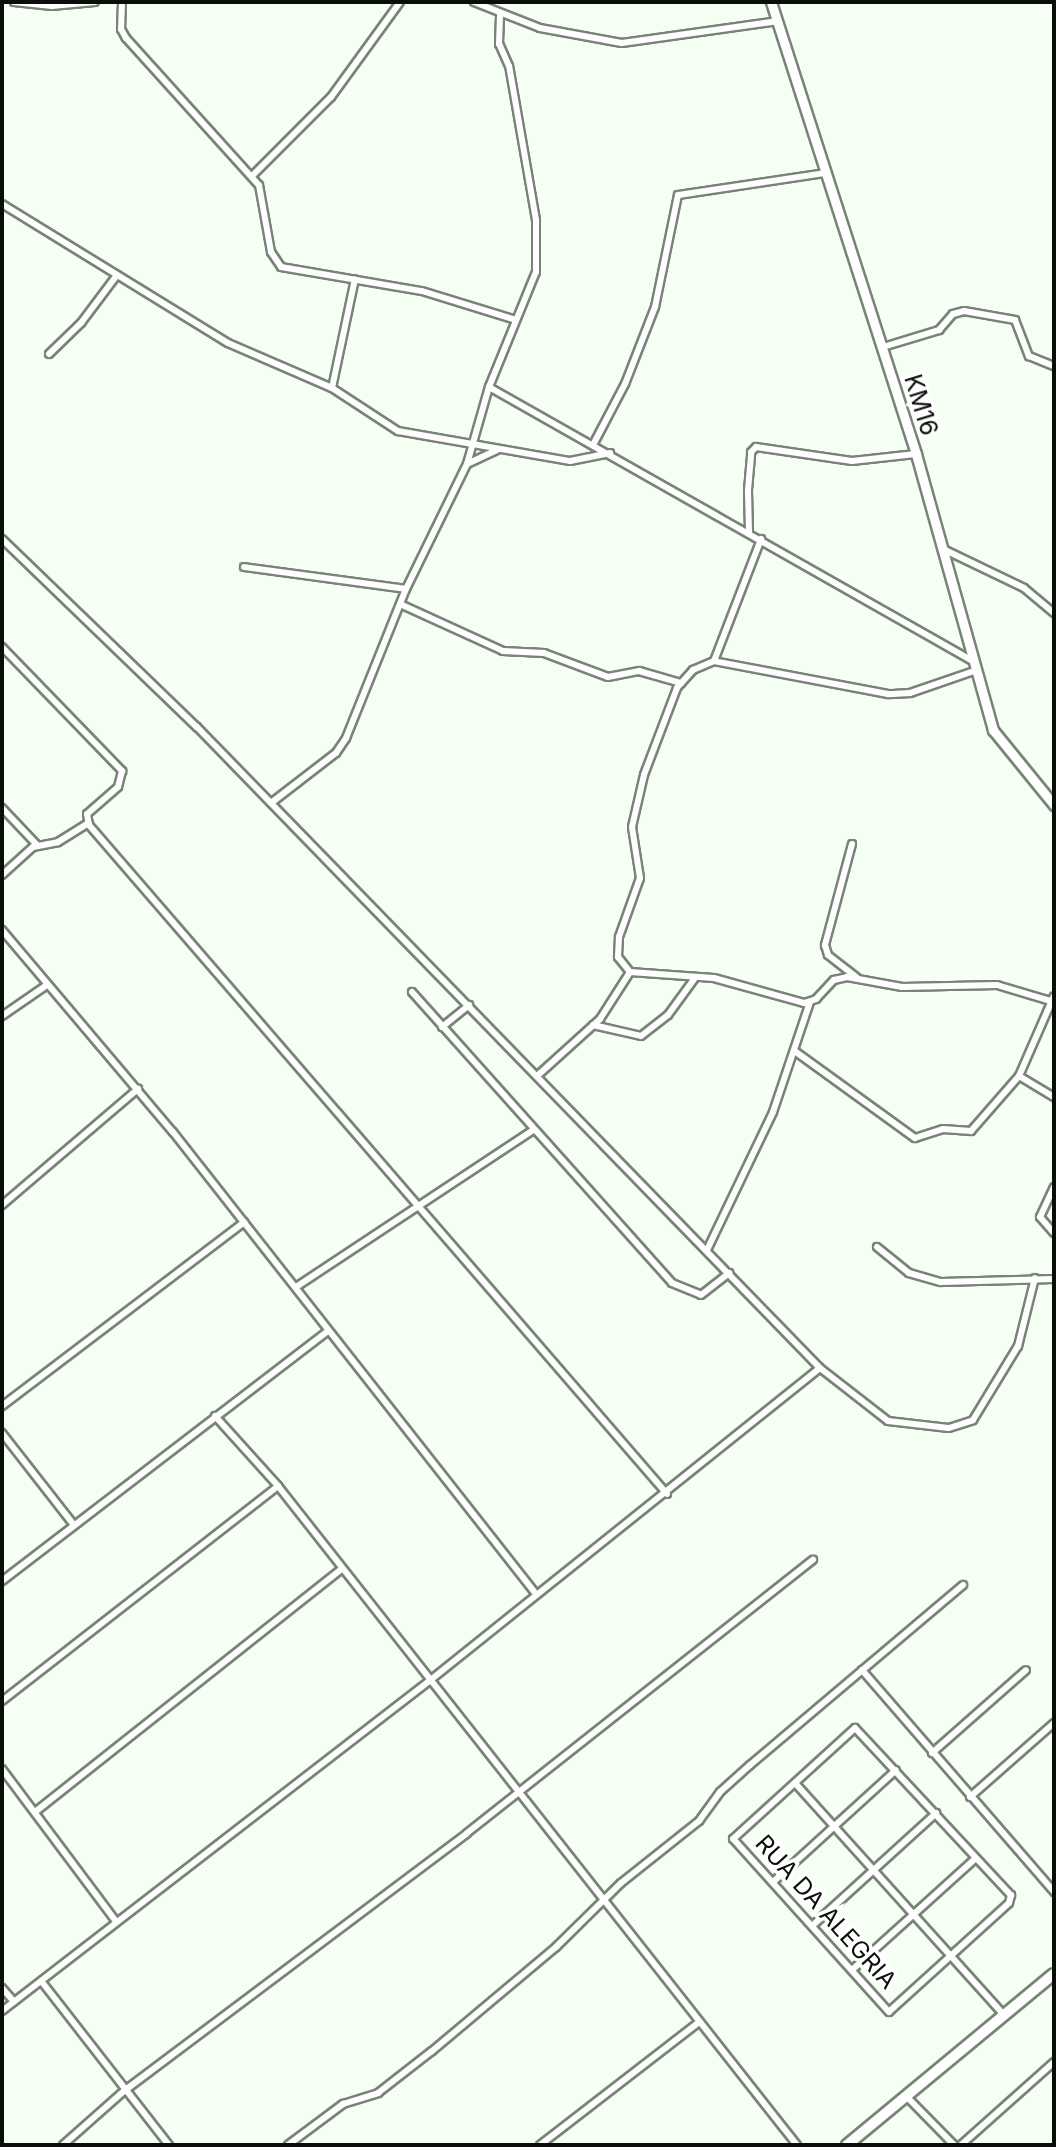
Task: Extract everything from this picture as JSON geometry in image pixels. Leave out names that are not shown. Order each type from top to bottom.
[{"type":"main road","points":[[848,2145],[908,2098],[1054,1974]]},
{"type":"street","points":[[13,2],[52,6],[95,2]]},
{"type":"street","points":[[122,2],[121,30],[126,38],[253,175],[262,192],[265,225],[277,263],[284,268],[444,296],[516,320]]},
{"type":"street","points":[[253,175],[331,97],[400,2]]},
{"type":"street","points":[[474,2],[500,15],[569,35],[622,43],[778,21]]},
{"type":"street","name":"KM16","points":[[771,2],[916,454],[974,671],[1004,748],[1054,805]]},
{"type":"street","points":[[271,803],[341,746],[406,589],[467,464],[470,442],[489,387],[536,272],[539,250],[513,85],[499,44],[500,15]]},
{"type":"street","points":[[594,443],[625,384],[654,307],[678,195],[687,191],[826,173]]},
{"type":"street","points":[[2,204],[228,343],[332,388],[398,431],[470,442],[497,450],[576,461],[610,453]]},
{"type":"street","points":[[49,354],[81,323],[117,275]]},
{"type":"street","points":[[332,388],[355,279]]},
{"type":"street","points":[[883,347],[939,330],[953,314],[964,311],[1015,320],[1029,356],[1054,366]]},
{"type":"street","points":[[489,387],[594,443],[971,660]]},
{"type":"street","points":[[749,532],[750,464],[756,447],[852,461],[916,454]]},
{"type":"street","points":[[467,464],[497,450]]},
{"type":"street","points":[[2,539],[271,803],[820,1368],[891,1423],[949,1428],[966,1424],[993,1391],[1015,1353],[1034,1278]]},
{"type":"street","points":[[714,661],[761,539]]},
{"type":"street","points":[[941,548],[1024,588],[1054,613]]},
{"type":"street","points":[[244,567],[406,589]]},
{"type":"street","points":[[400,604],[503,650],[544,653],[608,677],[639,671],[681,682]]},
{"type":"street","points":[[2,647],[122,771],[118,787],[87,814],[89,823],[667,1494]]},
{"type":"street","points":[[810,1002],[695,978],[630,972],[621,963],[618,948],[639,878],[632,827],[649,759],[681,682],[693,670],[714,661],[888,694],[918,691],[974,671]]},
{"type":"street","points":[[2,807],[38,846]]},
{"type":"street","points":[[2,875],[38,846],[58,842],[89,823]]},
{"type":"street","points":[[852,844],[825,945],[828,955],[857,978]]},
{"type":"street","points":[[2,930],[138,1089],[536,1594]]},
{"type":"street","points":[[537,1076],[593,1025],[630,972]]},
{"type":"street","points":[[593,1025],[641,1036],[668,1015],[695,978]]},
{"type":"street","points":[[707,1251],[755,1153],[796,1052],[810,1002],[834,980],[857,978],[902,987],[996,985],[1053,1000],[1019,1076],[1004,1099],[971,1131],[943,1129],[915,1138],[796,1052]]},
{"type":"street","points":[[2,1016],[47,985]]},
{"type":"street","points":[[412,992],[672,1283],[701,1295],[729,1273]]},
{"type":"street","points":[[442,1027],[469,1005]]},
{"type":"street","points":[[1019,1076],[1054,1097]]},
{"type":"street","points":[[2,1205],[138,1089]]},
{"type":"street","points":[[296,1287],[533,1130]]},
{"type":"street","points":[[1054,1188],[1040,1217],[1054,1233]]},
{"type":"street","points":[[2,1406],[244,1222]]},
{"type":"street","points":[[877,1247],[921,1278],[969,1284],[1034,1278],[1054,1279]]},
{"type":"street","points":[[2,1581],[328,1331]]},
{"type":"street","points":[[2,2011],[42,1982],[115,1920],[428,1682],[536,1594],[667,1494],[820,1368]]},
{"type":"street","points":[[215,1416],[278,1486],[516,1794],[797,2145]]},
{"type":"street","points":[[2,1433],[73,1524]]},
{"type":"street","points":[[2,1701],[278,1486]]},
{"type":"street","points":[[63,2145],[124,2091],[516,1794],[813,1560]]},
{"type":"street","points":[[35,1812],[342,1569]]},
{"type":"street","points":[[288,2145],[343,2104],[378,2093],[556,1947],[603,1902],[699,1821],[720,1793],[750,1765],[963,1585]]},
{"type":"street","points":[[862,1670],[1054,1892]]},
{"type":"street","points":[[932,1753],[1026,1670]]},
{"type":"street","points":[[970,1797],[1054,1723]]},
{"type":"street","points":[[952,1955],[1011,1899],[936,1813],[855,1728],[795,1783],[1004,2015]]},
{"type":"street","points":[[2,1769],[115,1920]]},
{"type":"street","points":[[773,1882],[896,1770]]},
{"type":"street","name":"RUA DA ALEGRIA","points":[[795,1783],[733,1839],[889,2012],[952,1955]]},
{"type":"street","points":[[812,1926],[936,1813]]},
{"type":"street","points":[[852,1970],[976,1858]]},
{"type":"street","points":[[42,1982],[124,2091],[169,2145]]},
{"type":"street","points":[[2,1988],[13,2002]]},
{"type":"street","points":[[540,2145],[698,2022]]},
{"type":"street","points":[[961,2145],[1054,2062]]},
{"type":"street","points":[[908,2098],[954,2145]]}]
